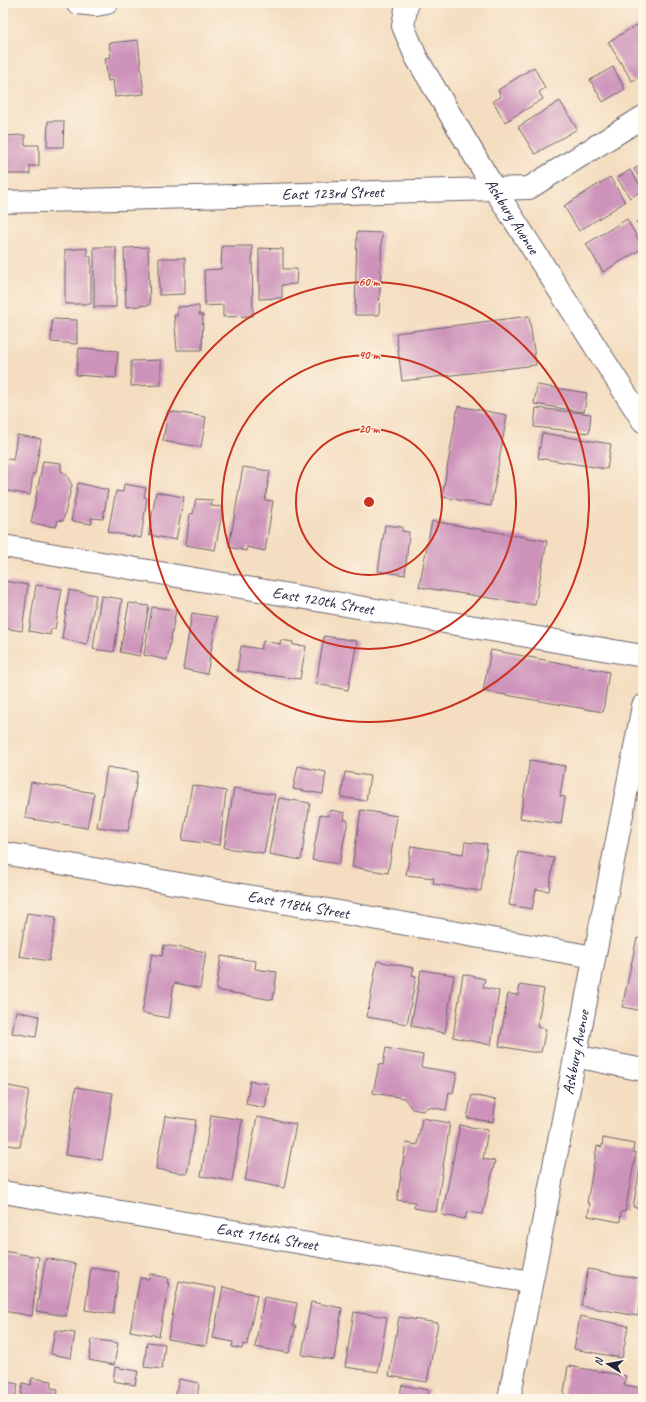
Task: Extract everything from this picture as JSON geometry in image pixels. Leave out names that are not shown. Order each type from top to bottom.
[{"type":"street","points":[[78,3],[96,5],[107,3]]},
{"type":"street","name":"Ashbury Avenue","points":[[407,3],[403,26],[409,42],[495,190],[643,421]]},
{"type":"street","name":"East 123rd Street","points":[[3,202],[529,188],[643,117]]},
{"type":"street","name":"East 120th Street","points":[[3,546],[643,656]]},
{"type":"street","name":"Ashbury Avenue","points":[[509,1399],[643,706]]},
{"type":"street","name":"East 118th Street","points":[[3,853],[594,956]]},
{"type":"street","points":[[575,1056],[643,1070]]},
{"type":"street","name":"East 116th Street","points":[[3,1192],[531,1282]]},
{"type":"building","points":[[637,25],[643,36],[643,75],[632,81],[608,42]]},
{"type":"building","points":[[138,40],[144,94],[115,97],[113,80],[108,81],[105,58],[111,57],[109,43]]},
{"type":"building","points":[[534,67],[545,88],[539,92],[543,99],[505,122],[493,101],[501,97],[498,90]]},
{"type":"building","points":[[613,67],[625,89],[603,102],[590,80]]},
{"type":"building","points":[[560,101],[577,129],[535,154],[518,127]]},
{"type":"building","points":[[48,121],[64,121],[63,147],[47,147]]},
{"type":"building","points":[[25,135],[25,145],[39,145],[39,166],[30,166],[30,174],[4,174],[4,136]]},
{"type":"building","points":[[643,163],[643,183],[634,169]]},
{"type":"building","points":[[630,170],[643,190],[630,198],[617,178]]},
{"type":"building","points":[[610,177],[625,202],[579,231],[564,206]]},
{"type":"building","points":[[643,218],[643,234],[636,222]]},
{"type":"building","points":[[627,219],[643,248],[603,272],[586,244]]},
{"type":"building","points":[[357,232],[382,233],[379,315],[355,315]]},
{"type":"building","points":[[222,246],[252,246],[253,316],[223,317],[223,305],[205,306],[204,270],[221,269]]},
{"type":"building","points":[[94,247],[116,247],[116,307],[94,307]]},
{"type":"building","points":[[148,247],[150,305],[126,307],[124,248]]},
{"type":"building","points":[[87,248],[87,256],[91,257],[91,304],[65,304],[65,250]]},
{"type":"building","points":[[259,248],[283,249],[283,269],[297,269],[296,284],[282,285],[282,298],[259,299]]},
{"type":"building","points":[[159,258],[185,258],[185,294],[159,295]]},
{"type":"building","points":[[199,306],[199,315],[203,315],[202,350],[177,350],[174,315],[177,316],[177,307]]},
{"type":"building","points":[[529,316],[536,365],[402,381],[396,333]]},
{"type":"building","points":[[52,319],[77,320],[77,344],[51,342]]},
{"type":"building","points":[[79,348],[118,351],[116,378],[76,375]]},
{"type":"building","points":[[161,360],[161,385],[131,386],[131,361]]},
{"type":"building","points":[[537,385],[587,393],[584,412],[534,404]]},
{"type":"building","points":[[458,406],[507,415],[491,506],[442,497]]},
{"type":"building","points":[[536,408],[591,414],[589,433],[534,427]]},
{"type":"building","points":[[168,411],[206,417],[201,447],[163,441]]},
{"type":"building","points":[[542,433],[611,444],[607,469],[538,458]]},
{"type":"building","points":[[17,435],[41,439],[30,495],[3,490],[3,458],[13,460]]},
{"type":"building","points":[[43,461],[61,463],[61,471],[66,474],[72,485],[63,521],[58,520],[56,527],[31,523]]},
{"type":"building","points":[[243,467],[270,471],[265,500],[273,501],[265,551],[247,547],[246,551],[229,547]]},
{"type":"building","points":[[78,483],[108,490],[103,519],[91,518],[92,524],[71,521]]},
{"type":"building","points":[[124,484],[146,488],[144,497],[147,498],[141,538],[108,532],[116,491],[123,492]]},
{"type":"building","points":[[156,492],[184,497],[176,540],[149,535]]},
{"type":"building","points":[[196,499],[212,500],[211,506],[223,507],[215,550],[186,545],[190,513],[193,514]]},
{"type":"building","points":[[432,521],[547,541],[535,605],[419,587]]},
{"type":"building","points":[[385,525],[402,527],[402,531],[409,532],[405,575],[378,571]]},
{"type":"building","points":[[4,581],[28,585],[22,631],[3,628]]},
{"type":"building","points":[[36,585],[62,589],[55,629],[51,629],[50,635],[29,631]]},
{"type":"building","points":[[69,590],[96,595],[87,644],[62,639]]},
{"type":"building","points":[[101,596],[122,599],[114,652],[93,649]]},
{"type":"building","points":[[129,603],[149,606],[140,656],[120,652]]},
{"type":"building","points":[[152,607],[176,610],[167,660],[144,655]]},
{"type":"building","points":[[192,613],[217,617],[207,674],[183,669]]},
{"type":"building","points":[[324,636],[357,641],[348,690],[316,684]]},
{"type":"building","points":[[281,640],[293,642],[293,645],[306,646],[300,679],[237,671],[241,646],[261,649],[263,641],[280,644]]},
{"type":"building","points":[[491,650],[609,672],[603,712],[483,691]]},
{"type":"building","points":[[530,760],[565,766],[560,796],[565,797],[561,824],[520,818]]},
{"type":"building","points":[[298,766],[326,772],[323,794],[293,789]]},
{"type":"building","points":[[107,767],[138,772],[128,831],[97,827]]},
{"type":"building","points":[[345,772],[370,776],[366,801],[341,797]]},
{"type":"building","points":[[31,782],[94,793],[87,828],[25,818]]},
{"type":"building","points":[[192,785],[226,791],[220,845],[182,840]]},
{"type":"building","points":[[234,788],[275,795],[264,853],[224,848]]},
{"type":"building","points":[[279,798],[310,803],[301,860],[269,854]]},
{"type":"building","points":[[330,810],[345,813],[344,819],[348,821],[339,864],[312,860],[320,815],[329,816]]},
{"type":"building","points":[[361,810],[397,816],[388,873],[352,867]]},
{"type":"building","points":[[465,842],[487,844],[481,891],[433,884],[434,878],[406,875],[411,846],[463,854]]},
{"type":"building","points":[[518,852],[554,858],[549,891],[536,889],[532,909],[509,905]]},
{"type":"building","points":[[27,913],[56,917],[49,961],[19,956]]},
{"type":"building","points":[[637,938],[643,939],[643,1011],[622,1007]]},
{"type":"building","points":[[164,945],[206,952],[200,988],[174,983],[169,1018],[142,1013],[152,954],[162,956]]},
{"type":"building","points":[[221,956],[256,961],[255,969],[277,972],[273,1000],[216,990]]},
{"type":"building","points":[[377,961],[414,968],[412,975],[416,976],[407,1024],[367,1017]]},
{"type":"building","points":[[421,970],[454,975],[445,1033],[411,1026]]},
{"type":"building","points":[[463,974],[485,979],[483,987],[499,991],[491,1045],[453,1037]]},
{"type":"building","points":[[520,985],[544,989],[537,1027],[546,1029],[541,1052],[531,1052],[499,1046],[508,994],[518,995]]},
{"type":"building","points":[[16,1011],[39,1016],[36,1037],[12,1033]]},
{"type":"building","points":[[386,1048],[423,1055],[421,1067],[457,1073],[453,1093],[449,1092],[446,1110],[428,1107],[423,1111],[412,1109],[404,1098],[373,1093],[379,1064],[383,1065]]},
{"type":"building","points":[[250,1081],[269,1084],[265,1108],[246,1104]]},
{"type":"building","points":[[3,1085],[29,1090],[20,1147],[3,1144]]},
{"type":"building","points":[[76,1087],[113,1093],[102,1160],[65,1155]]},
{"type":"building","points":[[472,1095],[496,1100],[493,1122],[467,1118]]},
{"type":"building","points":[[211,1115],[242,1120],[232,1181],[201,1176]]},
{"type":"building","points":[[165,1116],[196,1120],[187,1174],[156,1169]]},
{"type":"building","points":[[257,1117],[296,1124],[284,1188],[245,1180]]},
{"type":"building","points":[[422,1118],[450,1123],[436,1212],[414,1208],[415,1202],[397,1200],[406,1143],[417,1145]]},
{"type":"building","points":[[460,1125],[488,1130],[483,1159],[495,1161],[483,1214],[467,1212],[465,1219],[442,1215]]},
{"type":"building","points":[[603,1138],[634,1144],[633,1152],[636,1153],[625,1211],[621,1212],[620,1222],[588,1216],[590,1203],[587,1203],[597,1146],[602,1147]]},
{"type":"building","points":[[643,1157],[643,1209],[633,1207]]},
{"type":"building","points":[[3,1251],[39,1257],[32,1316],[3,1311]]},
{"type":"building","points":[[46,1258],[76,1264],[66,1316],[36,1311]]},
{"type":"building","points":[[91,1268],[119,1272],[113,1314],[85,1310]]},
{"type":"building","points":[[588,1269],[643,1279],[638,1316],[581,1306]]},
{"type":"building","points":[[150,1274],[168,1278],[167,1283],[169,1283],[159,1336],[130,1331],[140,1278],[149,1279]]},
{"type":"building","points":[[179,1281],[216,1288],[206,1346],[168,1339]]},
{"type":"building","points":[[223,1287],[257,1295],[247,1345],[243,1344],[242,1349],[232,1347],[233,1342],[213,1338]]},
{"type":"building","points":[[264,1297],[297,1303],[293,1326],[296,1326],[289,1353],[255,1347]]},
{"type":"building","points":[[311,1302],[342,1308],[334,1360],[302,1355]]},
{"type":"building","points":[[354,1312],[387,1317],[378,1372],[345,1367]]},
{"type":"building","points":[[580,1316],[628,1326],[622,1358],[574,1349]]},
{"type":"building","points":[[399,1317],[438,1323],[427,1382],[389,1376]]},
{"type":"building","points":[[55,1330],[75,1333],[71,1358],[51,1354]]},
{"type":"building","points":[[92,1339],[118,1343],[114,1365],[89,1360]]},
{"type":"building","points":[[147,1342],[165,1344],[162,1369],[144,1367]]},
{"type":"building","points":[[568,1366],[626,1376],[624,1385],[643,1388],[642,1399],[563,1399]]},
{"type":"building","points":[[115,1367],[138,1371],[135,1385],[113,1381]]},
{"type":"building","points":[[32,1378],[52,1381],[51,1388],[58,1389],[57,1399],[20,1399],[23,1383],[31,1385]]},
{"type":"building","points":[[179,1379],[199,1383],[197,1399],[175,1399]]},
{"type":"building","points":[[3,1381],[18,1384],[15,1399],[3,1399]]},
{"type":"building","points":[[402,1385],[429,1390],[427,1399],[399,1399]]}]
